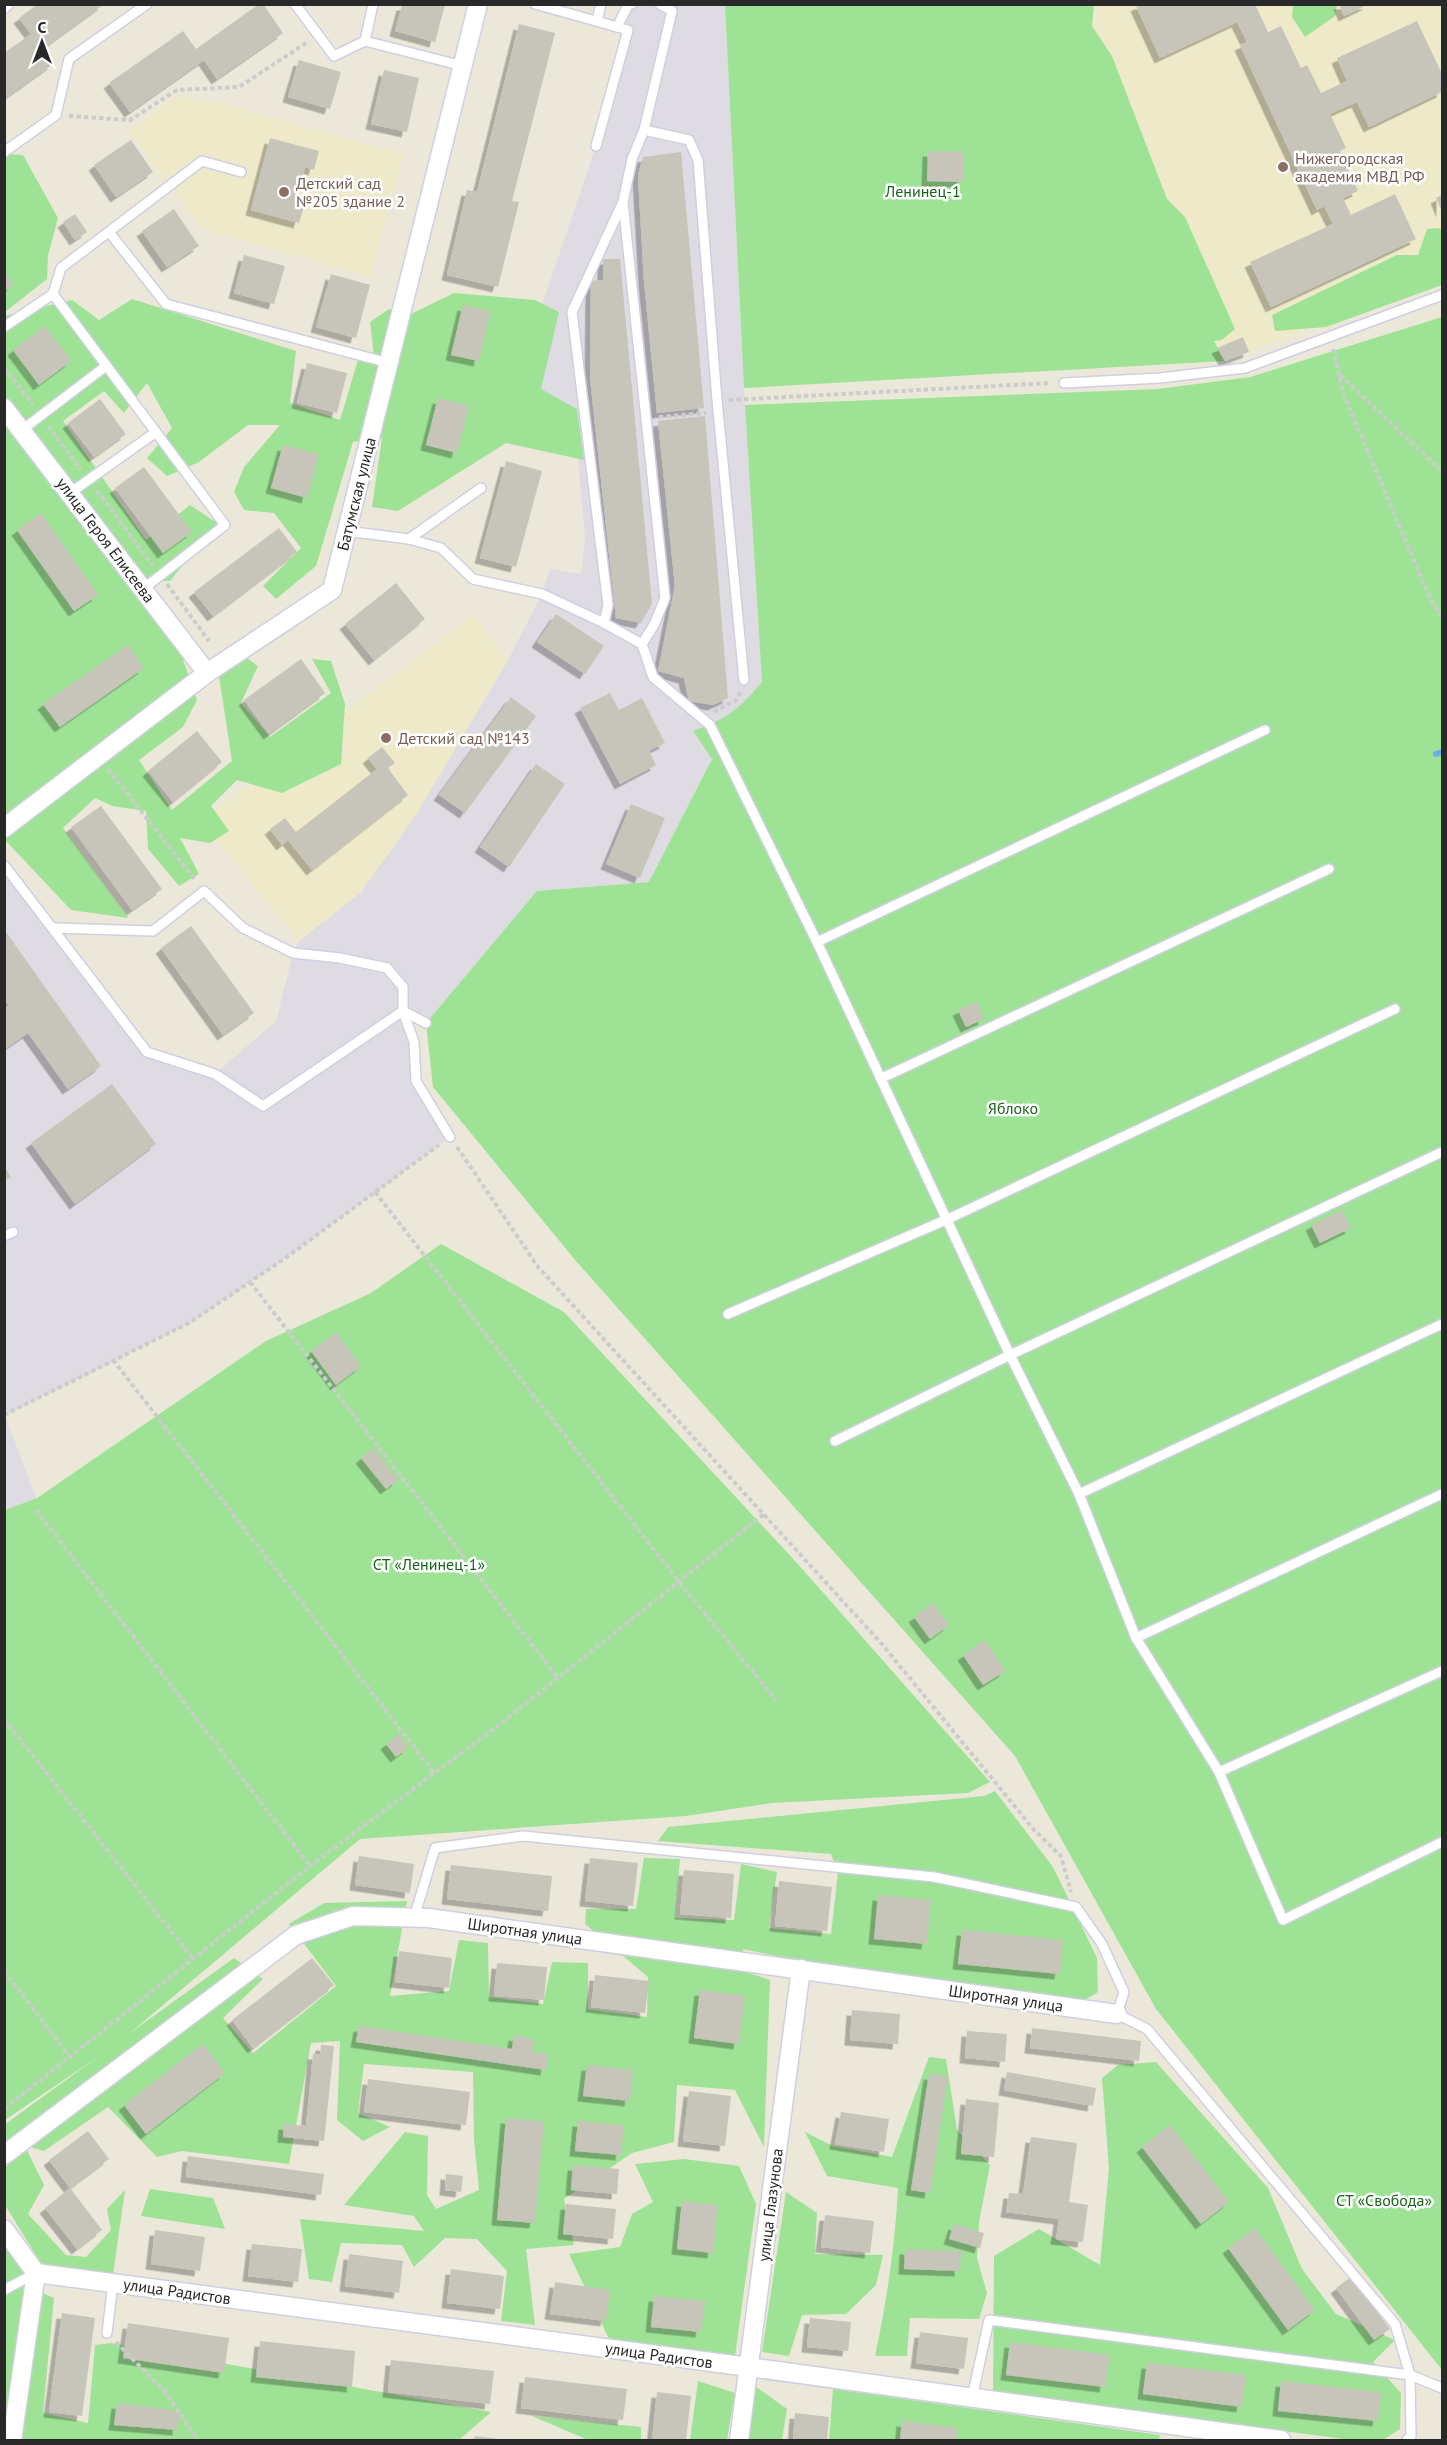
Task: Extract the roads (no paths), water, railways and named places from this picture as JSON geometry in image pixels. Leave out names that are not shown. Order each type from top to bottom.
[{"type":"street","name":"Батумская улица","points":[[4,828],[207,673],[332,590],[478,4]]},
{"type":"street","name":"улица Героя Елисеева","points":[[4,408],[207,673]]},
{"type":"street","name":"Широтная улица","points":[[4,2155],[296,1935],[353,1916],[414,1918],[801,1969],[1117,2014]]},
{"type":"street","name":"улица Глазунова","points":[[739,2440],[801,1969]]},
{"type":"street","points":[[4,2229],[36,2273],[12,2440]]},
{"type":"street","name":"улица Радистов","points":[[36,2273],[749,2367],[972,2398],[1177,2430],[1281,2440]]},
{"type":"lane","points":[[4,9],[9,4]]},
{"type":"lane","points":[[4,152],[56,115],[69,59],[147,4]]},
{"type":"lane","points":[[295,4],[334,56],[365,40],[463,66]]},
{"type":"lane","points":[[365,40],[373,4]]},
{"type":"lane","points":[[535,4],[628,30],[596,146]]},
{"type":"lane","points":[[597,21],[601,4]]},
{"type":"lane","points":[[617,27],[628,5],[632,4]]},
{"type":"lane","points":[[604,622],[608,605],[572,312],[623,202],[632,159],[644,130],[672,12],[660,4]]},
{"type":"lane","points":[[644,130],[688,140],[698,160],[717,400],[744,680]]},
{"type":"lane","points":[[4,327],[53,294],[61,268],[202,161],[241,172]]},
{"type":"lane","points":[[623,202],[665,598],[654,625],[642,644]]},
{"type":"lane","points":[[109,232],[166,304],[388,363]]},
{"type":"lane","points":[[53,294],[225,525],[143,589]]},
{"type":"lane","points":[[1064,383],[1160,378],[1245,368],[1443,295]]},
{"type":"lane","points":[[22,430],[106,366]]},
{"type":"lane","points":[[69,493],[156,432]]},
{"type":"lane","points":[[409,539],[481,488]]},
{"type":"lane","points":[[346,531],[409,539],[441,548],[473,579],[542,594],[604,622],[642,644],[653,677],[710,724],[817,942],[1010,1355],[1079,1494],[1136,1638],[1219,1772],[1283,1920],[1443,1842]]},
{"type":"lane","points":[[817,942],[1265,730]]},
{"type":"lane","points":[[4,865],[55,928],[147,1052],[215,1074],[263,1106],[403,1011]]},
{"type":"lane","points":[[882,1078],[1329,868]]},
{"type":"lane","points":[[55,928],[153,930],[204,891],[243,928],[293,953],[340,958],[387,968],[403,987],[403,1011],[414,1042],[416,1081],[450,1137]]},
{"type":"lane","points":[[728,1314],[948,1219],[1395,1009]]},
{"type":"lane","points":[[403,1011],[426,1023]]},
{"type":"lane","points":[[836,1441],[1010,1355],[1443,1152]]},
{"type":"lane","points":[[1079,1494],[1443,1324]]},
{"type":"lane","points":[[1136,1638],[1443,1494]]},
{"type":"lane","points":[[1219,1772],[1443,1671]]},
{"type":"lane","points":[[414,1918],[435,1848],[523,1836],[934,1877],[1076,1907],[1102,1944],[1124,1992],[1117,2014],[1147,2029],[1359,2278],[1395,2324],[1410,2375],[1411,2436],[1407,2440]]},
{"type":"lane","points":[[4,2290],[36,2273]]},
{"type":"lane","points":[[107,2333],[113,2283]]},
{"type":"lane","points":[[972,2398],[989,2320],[1410,2375],[1443,2388]]},
{"type":"waterway","points":[[1436,754],[1442,752]]},
{"type":"place","name":"Нижегородская академия МВД РФ","points":[[1283,167]]},
{"type":"place","name":"Детский сад №205 здание 2","points":[[284,192]]},
{"type":"place","name":"Детский сад №143","points":[[386,738]]},
{"type":"park label","name":"Ленинец-1","points":[[923,191]]},
{"type":"park label","name":"Яблоко","points":[[1013,1108]]},
{"type":"park label","name":"СТ «Ленинец-1»","points":[[429,1564]]},
{"type":"park label","name":"СТ «Свобода»","points":[[1384,2200]]}]
